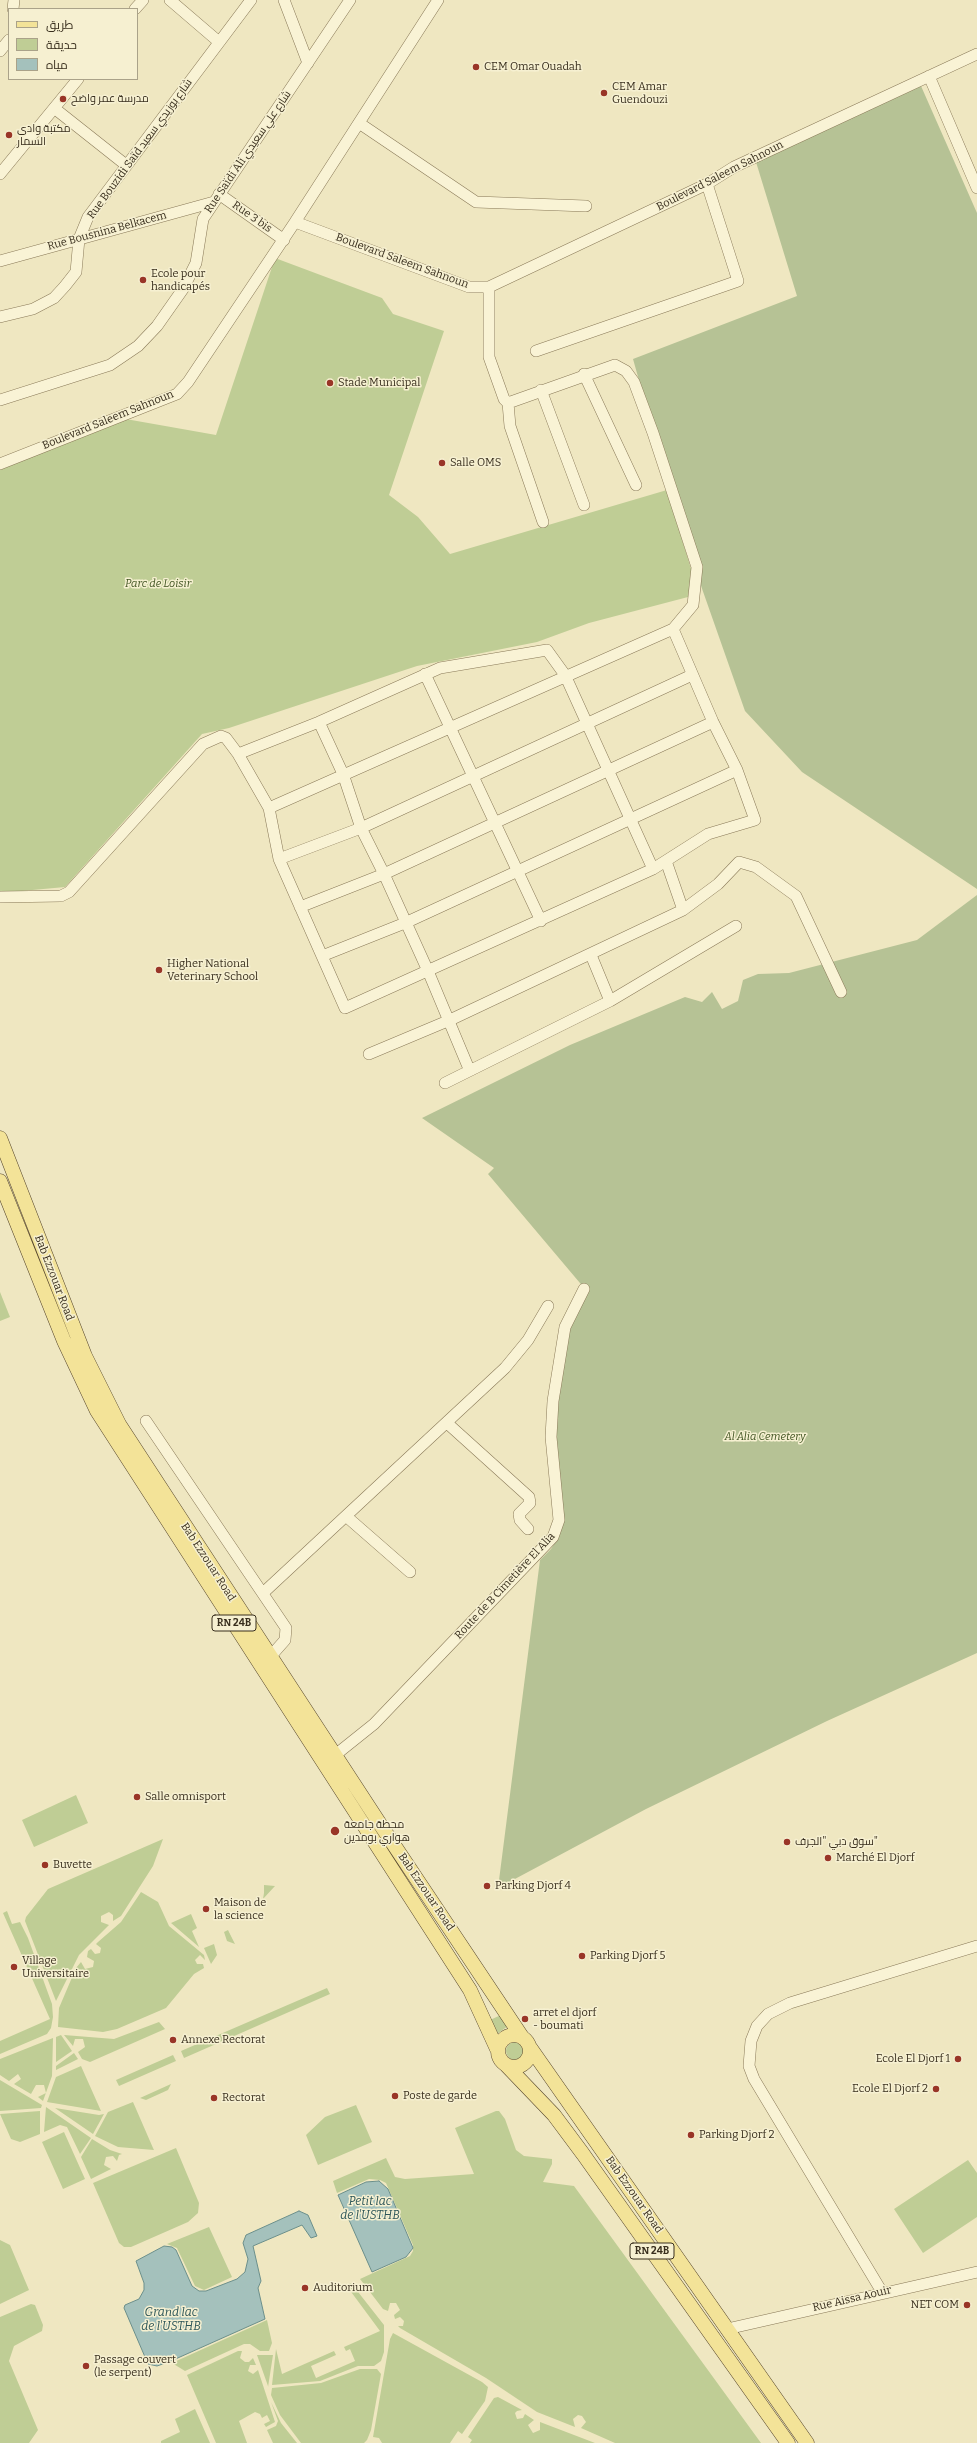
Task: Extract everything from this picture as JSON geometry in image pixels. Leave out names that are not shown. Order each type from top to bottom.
[{"type":"main road","name":"Bab Ezzouar Road","points":[[0,1138],[85,1356],[107,1402],[132,1446],[270,1657],[330,1759]]},
{"type":"main road","name":"Bab Ezzouar Road","points":[[0,1181],[64,1341],[97,1411],[144,1488],[330,1759],[377,1832],[470,1990],[497,2049]]},
{"type":"main road","name":"Bab Ezzouar Road","points":[[377,1832],[526,2041],[807,2443]]},
{"type":"main road","points":[[513,2034],[526,2041],[529,2055],[524,2063],[516,2067],[507,2066],[500,2060],[497,2049],[504,2037],[513,2034]]},
{"type":"main road","name":"Bab Ezzouar Road","points":[[507,2066],[554,2115],[584,2154],[788,2443]]},
{"type":"street","points":[[136,8],[143,0]]},
{"type":"street","points":[[170,0],[219,42]]},
{"type":"street","name":"Rue Bouzidi Saïd شارع بوزيدي سعيد","points":[[0,317],[33,309],[54,298],[76,272],[79,239],[88,217],[252,0]]},
{"type":"street","points":[[284,0],[308,63]]},
{"type":"street","name":"Rue Saïdi Ali شارع علي سعيدي","points":[[0,400],[110,365],[138,346],[157,326],[183,290],[196,263],[203,219],[350,0]]},
{"type":"street","points":[[295,222],[438,0]]},
{"type":"street","points":[[0,51],[8,41]]},
{"type":"street","name":"Boulevard Saleem Sahnoun","points":[[0,464],[177,394],[188,382],[295,222],[469,287],[489,287],[707,184],[734,167],[977,54]]},
{"type":"street","points":[[929,76],[977,188]]},
{"type":"street","points":[[0,174],[77,80]]},
{"type":"street","points":[[54,108],[126,165]]},
{"type":"street","points":[[358,123],[476,202],[586,206]]},
{"type":"street","points":[[536,351],[738,282],[707,184]]},
{"type":"street","name":"Rue Bousnina Belkacem","points":[[0,261],[216,198]]},
{"type":"street","name":"Rue 3 bis","points":[[216,198],[284,240]]},
{"type":"street","points":[[489,287],[490,357],[504,399],[508,403],[510,426],[543,522]]},
{"type":"street","points":[[269,808],[565,675],[673,629],[693,605],[697,567],[653,433],[634,382],[626,371],[616,365],[584,374],[508,403]]},
{"type":"street","points":[[584,374],[636,485]]},
{"type":"street","points":[[540,390],[584,505]]},
{"type":"street","points":[[0,897],[61,896],[69,892],[203,744],[221,736],[226,738],[238,754],[269,808],[279,859],[345,1008],[541,921],[653,869],[708,834],[755,820],[737,770],[692,676],[673,629]]},
{"type":"street","points":[[238,754],[319,722],[440,668],[547,650],[565,675],[653,869]]},
{"type":"street","points":[[425,674],[541,921]]},
{"type":"street","points":[[279,859],[361,828],[692,676]]},
{"type":"street","points":[[319,722],[343,774],[361,828],[384,874],[450,1020],[469,1069]]},
{"type":"street","points":[[300,907],[384,874],[713,722]]},
{"type":"street","points":[[322,956],[405,923],[737,770]]},
{"type":"street","points":[[666,861],[683,910]]},
{"type":"street","points":[[370,1054],[450,1020],[562,966],[591,955],[683,910],[718,884],[740,862],[756,867],[796,896],[841,992]]},
{"type":"street","points":[[445,1083],[469,1069],[610,1001],[736,926]]},
{"type":"street","points":[[591,955],[610,1001]]},
{"type":"street","name":"Route de B Cimetière El Alia","points":[[330,1759],[374,1724],[553,1537],[557,1531],[559,1514],[551,1438],[553,1400],[565,1327],[584,1289]]},
{"type":"street","points":[[263,1594],[505,1368],[528,1340],[548,1306]]},
{"type":"street","points":[[146,1421],[286,1628],[287,1634],[285,1640],[270,1657]]},
{"type":"street","points":[[447,1423],[529,1497],[530,1503],[519,1514],[520,1520],[528,1529]]},
{"type":"street","points":[[347,1517],[410,1572]]},
{"type":"street","points":[[882,2292],[754,2079],[750,2066],[751,2041],[757,2026],[768,2014],[790,2003],[977,1946]]},
{"type":"street","name":"Rue Aissa Aouir","points":[[727,2329],[882,2292],[977,2272]]},
{"type":"green space","points":[[921,86],[977,213],[977,889],[802,772],[745,711],[680,526],[633,359],[797,296],[756,162]]},
{"type":"green space","name":"Parc de Loisir","points":[[275,258],[382,298],[393,314],[444,331],[389,495],[418,517],[450,554],[667,490],[692,572],[688,597],[589,623],[537,642],[417,666],[229,728],[202,734],[65,887],[0,893],[0,470],[120,418],[216,435]]},
{"type":"green space","name":"Al Alia Cemetery","points":[[977,895],[977,1653],[827,1721],[646,1809],[498,1888],[540,1560],[551,1549],[558,1538],[552,1427],[571,1321],[585,1289],[488,1174],[494,1168],[422,1118],[570,1045],[685,997],[702,1002],[712,992],[722,1009],[738,1001],[743,980],[758,974],[789,973],[917,940]]},
{"type":"green space","points":[[0,1292],[10,1317],[0,1321]]},
{"type":"green space","points":[[76,1795],[88,1823],[34,1847],[22,1820]]},
{"type":"green space","points":[[163,1839],[153,1866],[121,1916],[113,1921],[113,1915],[109,1912],[101,1916],[101,1922],[109,1925],[79,1955],[56,2001],[25,1921],[26,1917],[48,1889]]},
{"type":"green space","points":[[264,1885],[275,1886],[263,1899],[264,1893]]},
{"type":"green space","points":[[141,1892],[158,1902],[169,1926],[204,1955],[205,1960],[200,1955],[195,1960],[197,1964],[203,1964],[204,1968],[194,1974],[166,2008],[117,2029],[103,2032],[58,2027],[59,2008],[76,1968],[81,1962],[85,1969],[93,1967],[94,1961],[87,1957],[88,1951],[91,1949],[95,1954],[100,1953],[101,1948],[96,1944],[121,1922]]},
{"type":"green space","points":[[7,1911],[12,1924],[20,1922],[28,1938],[52,2004],[53,2017],[51,2028],[47,2034],[0,2054],[0,2041],[50,2019],[3,1913]]},
{"type":"green space","points":[[191,1914],[197,1928],[192,1931],[199,1947],[171,1923]]},
{"type":"green space","points":[[228,1930],[235,1944],[227,1941],[224,1932]]},
{"type":"green space","points":[[214,1944],[217,1955],[211,1964],[204,1948]]},
{"type":"green space","points":[[327,1988],[330,1994],[184,2058],[181,2051]]},
{"type":"green space","points":[[501,2015],[508,2026],[497,2034],[490,2020]]},
{"type":"green space","points":[[159,2022],[165,2029],[90,2062],[82,2059],[78,2052],[85,2047],[83,2039],[75,2039],[73,2046],[64,2035],[114,2039]]},
{"type":"green space","points":[[61,2035],[72,2051],[56,2062],[56,2037]]},
{"type":"green space","points":[[53,2038],[52,2076],[46,2093],[44,2085],[36,2085],[31,2094],[14,2084],[21,2079],[18,2074],[9,2081],[0,2075],[0,2059]]},
{"type":"green space","points":[[515,2042],[521,2045],[524,2051],[521,2057],[515,2060],[509,2057],[506,2051],[509,2045]]},
{"type":"green space","points":[[74,2053],[78,2059],[56,2070],[56,2066]]},
{"type":"green space","points":[[173,2055],[176,2061],[119,2086],[116,2080]]},
{"type":"green space","points":[[81,2066],[101,2111],[47,2102],[56,2077]]},
{"type":"green space","points":[[0,2080],[42,2105],[41,2108],[0,2111]]},
{"type":"green space","points":[[171,2084],[168,2090],[146,2100],[140,2098]]},
{"type":"green space","points":[[46,2093],[43,2101],[38,2097]]},
{"type":"green space","points":[[133,2102],[154,2150],[118,2147],[95,2136],[108,2112]]},
{"type":"green space","points":[[356,2105],[372,2142],[318,2165],[306,2135],[325,2117]]},
{"type":"green space","points":[[46,2107],[91,2138],[80,2154],[67,2127],[60,2125],[44,2132]]},
{"type":"green space","points":[[55,2108],[99,2115],[104,2114],[93,2134]]},
{"type":"green space","points":[[40,2111],[40,2134],[20,2142],[11,2139],[0,2114]]},
{"type":"green space","points":[[499,2111],[505,2119],[516,2150],[524,2156],[552,2159],[552,2164],[543,2182],[574,2186],[761,2443],[615,2443],[581,2428],[586,2422],[582,2416],[578,2415],[573,2419],[575,2427],[537,2412],[486,2378],[400,2328],[398,2326],[403,2326],[404,2321],[400,2317],[395,2319],[394,2315],[400,2310],[396,2303],[390,2303],[388,2311],[383,2309],[360,2279],[410,2256],[413,2251],[413,2245],[386,2183],[380,2180],[369,2179],[337,2193],[333,2181],[386,2158],[395,2177],[405,2179],[474,2174],[455,2128]]},
{"type":"green space","points":[[64,2132],[85,2179],[63,2189],[42,2142]]},
{"type":"green space","points":[[92,2139],[110,2150],[122,2154],[119,2155],[117,2161],[113,2156],[106,2157],[104,2165],[111,2169],[91,2179],[81,2157]]},
{"type":"green space","points":[[176,2148],[199,2203],[198,2213],[188,2222],[131,2247],[124,2247],[119,2243],[93,2183]]},
{"type":"green space","points":[[968,2160],[977,2173],[977,2217],[923,2253],[894,2209]]},
{"type":"green space","points":[[209,2227],[232,2277],[204,2290],[195,2286],[177,2248],[167,2244]]},
{"type":"green space","points":[[0,2240],[10,2245],[29,2290],[0,2304]]},
{"type":"green space","points":[[351,2283],[384,2325],[384,2352],[381,2361],[374,2366],[358,2366],[320,2381],[272,2385],[276,2349],[282,2374],[334,2351],[336,2355],[311,2366],[316,2378],[355,2361],[350,2349],[346,2351],[344,2347],[380,2331],[346,2285]]},
{"type":"green space","points":[[31,2304],[35,2305],[43,2325],[42,2331],[14,2346],[9,2361],[38,2430],[29,2443],[0,2443],[0,2317]]},
{"type":"green space","points":[[267,2320],[272,2343],[269,2351],[260,2351],[250,2344],[244,2344],[185,2371],[172,2363]]},
{"type":"green space","points":[[393,2333],[482,2382],[488,2387],[485,2401],[462,2434],[458,2431],[450,2443],[382,2443],[379,2438],[373,2437],[390,2339]]},
{"type":"green space","points":[[238,2351],[242,2351],[240,2358],[245,2362],[249,2362],[253,2358],[256,2365],[250,2365],[248,2371],[253,2374],[258,2370],[275,2422],[266,2427],[264,2424],[270,2421],[267,2415],[262,2418],[260,2414],[255,2412],[239,2421],[247,2443],[216,2443],[187,2375]]},
{"type":"green space","points":[[257,2355],[273,2355],[268,2387],[268,2386]]},
{"type":"green space","points":[[360,2369],[377,2369],[381,2374],[371,2430],[367,2440],[364,2443],[301,2443],[280,2415],[271,2395],[272,2388],[321,2383]]},
{"type":"green space","points":[[498,2397],[522,2410],[515,2413],[517,2419],[523,2418],[525,2414],[534,2420],[528,2425],[533,2433],[540,2430],[540,2422],[595,2443],[470,2443],[472,2440],[468,2437],[494,2398]]},
{"type":"green space","points":[[271,2402],[281,2423],[297,2443],[273,2443],[267,2430],[276,2426],[278,2421]]},
{"type":"green space","points":[[195,2409],[210,2443],[161,2443],[161,2441],[180,2432],[175,2419]]},
{"type":"water","name":"Petit lac de l'USTHB","points":[[379,2181],[388,2189],[413,2248],[406,2257],[372,2272],[338,2195],[366,2182]]},
{"type":"water","name":"Grand lac de l'USTHB","points":[[299,2211],[308,2215],[317,2236],[311,2238],[302,2225],[253,2246],[261,2281],[258,2288],[265,2319],[171,2361],[157,2366],[148,2364],[124,2308],[125,2305],[139,2299],[144,2290],[144,2283],[136,2261],[164,2246],[172,2247],[176,2250],[192,2286],[199,2291],[206,2291],[237,2279],[245,2272],[248,2259],[243,2243],[246,2235]]},
{"type":"place","name":"CEM Omar Ouadah","points":[[476,67]]},
{"type":"place","name":"CEM Amar Guendouzi","points":[[604,93]]},
{"type":"place","name":"مدرسة عمر واضح","points":[[63,99]]},
{"type":"place","name":"مكتبة وادي السمار","points":[[9,135]]},
{"type":"place","name":"Ecole pour handicapés","points":[[143,280]]},
{"type":"place","name":"Stade Municipal","points":[[330,383]]},
{"type":"place","name":"Salle OMS","points":[[442,463]]},
{"type":"place","name":"Higher National Veterinary School","points":[[159,970]]},
{"type":"place","name":"Salle omnisport","points":[[137,1797]]},
{"type":"place","name":"محطة جامعة هواري بومدين","points":[[335,1831]]},
{"type":"place","name":"سوق دبي \"الجرف\"","points":[[787,1842]]},
{"type":"place","name":"Marché El Djorf","points":[[828,1858]]},
{"type":"place","name":"Buvette","points":[[45,1865]]},
{"type":"place","name":"Parking Djorf 4","points":[[487,1886]]},
{"type":"place","name":"Maison de la science","points":[[206,1909]]},
{"type":"place","name":"Parking Djorf 5","points":[[582,1956]]},
{"type":"place","name":"Village Universitaire","points":[[14,1967]]},
{"type":"place","name":"arret el djorf - boumati","points":[[525,2019]]},
{"type":"place","name":"Annexe Rectorat","points":[[173,2040]]},
{"type":"place","name":"Ecole El Djorf 1","points":[[958,2059]]},
{"type":"place","name":"Ecole El Djorf 2","points":[[936,2089]]},
{"type":"place","name":"Poste de garde","points":[[395,2096]]},
{"type":"place","name":"Rectorat","points":[[214,2098]]},
{"type":"place","name":"Parking Djorf 2","points":[[691,2135]]},
{"type":"place","name":"Auditorium","points":[[305,2288]]},
{"type":"place","name":"NET COM","points":[[967,2305]]},
{"type":"place","name":"Passage couvert (le serpent)","points":[[86,2366]]}]
